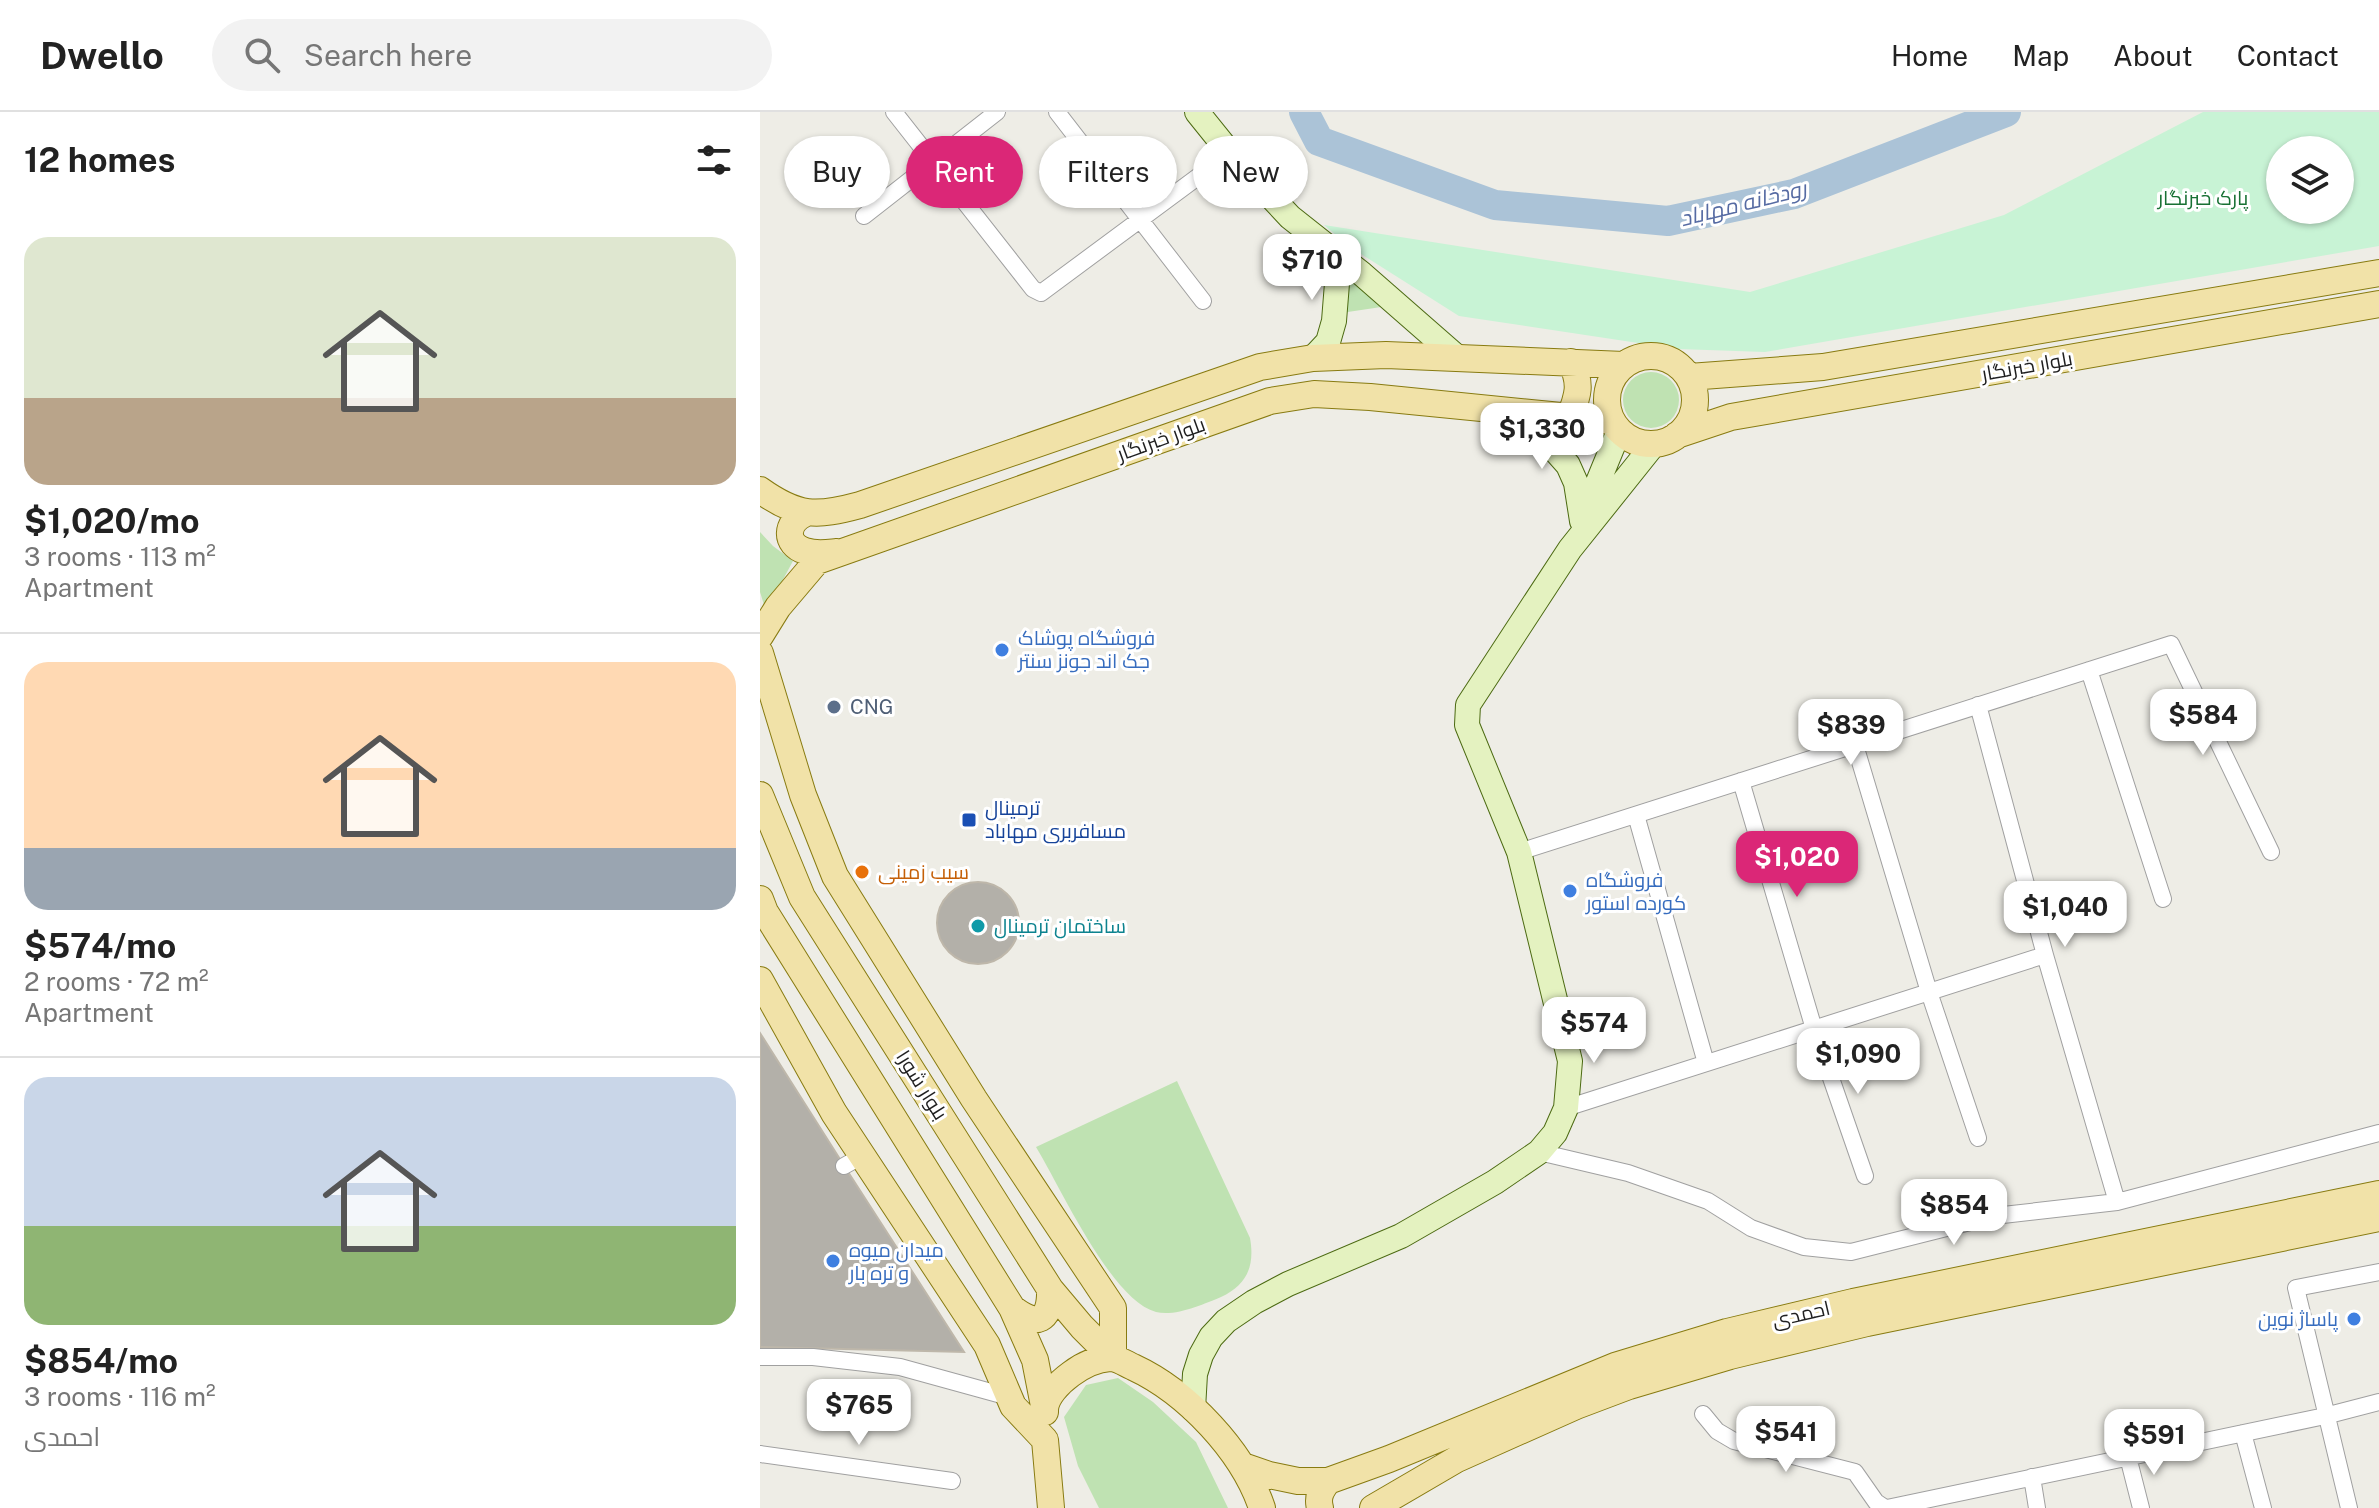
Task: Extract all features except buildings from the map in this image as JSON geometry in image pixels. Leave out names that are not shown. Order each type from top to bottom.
[{"type":"main road","points":[[1197,112],[1216,136]]},
{"type":"main road","points":[[1282,208],[1458,358]]},
{"type":"main road","points":[[1313,358],[1328,342],[1334,321],[1339,258]]},
{"type":"main road","name":"بلوار خبرنگار","points":[[1689,377],[1823,367],[2379,273]]},
{"type":"main road","name":"بلوار خبرنگار","points":[[1666,439],[1731,417],[2379,304]]},
{"type":"main road","name":"بلوار خبرنگار","points":[[804,514],[835,512],[860,505],[1260,367],[1313,358],[1386,355],[1624,365]]},
{"type":"main road","points":[[1193,1409],[1195,1374],[1201,1355],[1211,1337],[1226,1321],[1288,1284],[1401,1236],[1495,1182],[1539,1152],[1555,1133],[1566,1108],[1570,1061],[1519,852],[1467,725],[1468,705],[1570,549],[1666,439],[1686,426],[1692,415],[1694,390],[1689,377],[1671,361],[1647,356],[1635,358],[1624,365],[1609,385],[1607,409],[1616,426],[1630,439],[1642,443],[1666,439]]},
{"type":"main road","points":[[1570,417],[1579,389],[1578,376],[1571,362]]},
{"type":"main road","points":[[1721,375],[1720,399],[1723,409],[1731,417]]},
{"type":"main road","name":"بلوار خبرنگار","points":[[760,636],[778,607],[817,561],[1270,401],[1314,394],[1570,417],[1616,426]]},
{"type":"main road","points":[[1521,412],[1568,465],[1576,483],[1582,521]]},
{"type":"main road","points":[[1570,549],[1616,426]]},
{"type":"main road","points":[[760,490],[775,501],[804,514]]},
{"type":"main road","points":[[804,514],[791,524],[790,539],[794,544],[808,552],[822,554],[844,551]]},
{"type":"main road","points":[[760,653],[803,795],[835,876],[974,1099],[1113,1308],[1113,1358]]},
{"type":"main road","name":"بلوار شورا","points":[[760,795],[802,897],[1050,1289],[1113,1358]]},
{"type":"main road","name":"بلوار شورا","points":[[760,899],[765,912],[1012,1308],[1035,1360],[1044,1406],[1045,1440]]},
{"type":"main road","points":[[760,980],[834,1113],[853,1161],[987,1345],[1019,1413],[1045,1440],[1054,1478],[1067,1508]]},
{"type":"main road","points":[[974,1099],[999,1206]]},
{"type":"main road","name":"احمدی","points":[[1243,1466],[1298,1481],[1328,1481],[1615,1366],[1727,1332],[1853,1302],[2379,1194]]},
{"type":"main road","name":"احمدی","points":[[1373,1508],[1457,1459],[1528,1427],[1629,1386],[1730,1356],[1867,1323],[2379,1218]]},
{"type":"main road","points":[[1012,1308],[1026,1319],[1036,1320],[1045,1316],[1051,1306],[1050,1289]]},
{"type":"main road","points":[[1044,1406],[1060,1381],[1086,1363],[1113,1358],[1154,1377],[1193,1409],[1225,1442],[1243,1466],[1262,1508]]},
{"type":"main road","points":[[1045,1440],[1051,1508]]},
{"type":"main road","points":[[1320,1508],[1318,1501],[1328,1481]]},
{"type":"street","points":[[894,112],[912,136]]},
{"type":"street","points":[[967,136],[997,112]]},
{"type":"street","points":[[1057,112],[1203,301]]},
{"type":"street","points":[[969,208],[1033,289],[1041,293],[1193,181]]},
{"type":"street","points":[[864,216],[906,184]]},
{"type":"street","points":[[1519,852],[2171,644],[2271,852]]},
{"type":"street","points":[[2089,670],[2163,899]]},
{"type":"street","points":[[1978,705],[2045,955],[2117,1202]]},
{"type":"street","points":[[1855,745],[1929,992],[1978,1138]]},
{"type":"street","points":[[1741,781],[1814,1029],[1865,1176]]},
{"type":"street","points":[[1636,815],[1706,1063]]},
{"type":"street","points":[[1566,1108],[2045,955]]},
{"type":"street","points":[[1539,1152],[1628,1173],[1708,1201],[1751,1228],[1804,1247],[1851,1252],[1994,1216],[2117,1202],[2379,1133]]},
{"type":"street","points":[[2349,1508],[2296,1288],[2379,1272]]},
{"type":"street","points":[[760,1357],[813,1357],[900,1367],[1009,1397]]},
{"type":"street","points":[[1703,1414],[1717,1431],[1734,1441],[1855,1472],[1876,1502],[1886,1508],[1919,1505],[2032,1477],[2379,1402]]},
{"type":"street","points":[[2243,1433],[2263,1508]]},
{"type":"street","points":[[760,1454],[952,1481]]},
{"type":"street","points":[[2128,1457],[2141,1508]]},
{"type":"street","points":[[2032,1477],[2037,1508]]},
{"type":"green space","name":"پارک خبرنگار","points":[[2203,112],[2379,112],[2379,246],[1765,352],[1678,349],[1459,316],[1350,247],[1324,225],[1750,292],[2004,215]]},
{"type":"green space","points":[[1347,272],[1388,306],[1341,313]]},
{"type":"green space","points":[[1651,372],[1671,380],[1679,400],[1671,420],[1651,428],[1631,420],[1623,400],[1631,380]]},
{"type":"green space","points":[[760,532],[793,561],[766,611],[760,592]]},
{"type":"green space","points":[[1177,1081],[1250,1238],[1251,1257],[1247,1274],[1230,1292],[1189,1309],[1164,1313],[1139,1303],[1105,1265],[1036,1147]]},
{"type":"green space","points":[[1118,1378],[1153,1402],[1196,1442],[1228,1508],[1099,1508],[1078,1466],[1064,1417],[1086,1385]]},
{"type":"waterway","name":"رودخانه مهاباد","points":[[1304,112],[1319,141],[1495,205],[1668,221],[1794,194],[2006,112]]},
{"type":"place","name":"فروشگاه پوشاک جک اند جونز سنتر","points":[[1002,650]]},
{"type":"place","name":"CNG","points":[[834,707]]},
{"type":"place","name":"ترمینال مسافربری مهاباد","points":[[969,820]]},
{"type":"place","name":"سیب زمینی","points":[[862,872]]},
{"type":"place","name":"فروشگاه کورده استور","points":[[1570,891]]},
{"type":"place","name":"ساختمان ترمینال","points":[[978,926]]},
{"type":"place","name":"میدان میوه و تره بار","points":[[833,1261]]},
{"type":"place","name":"پاساژ نوین","points":[[2354,1319]]}]
